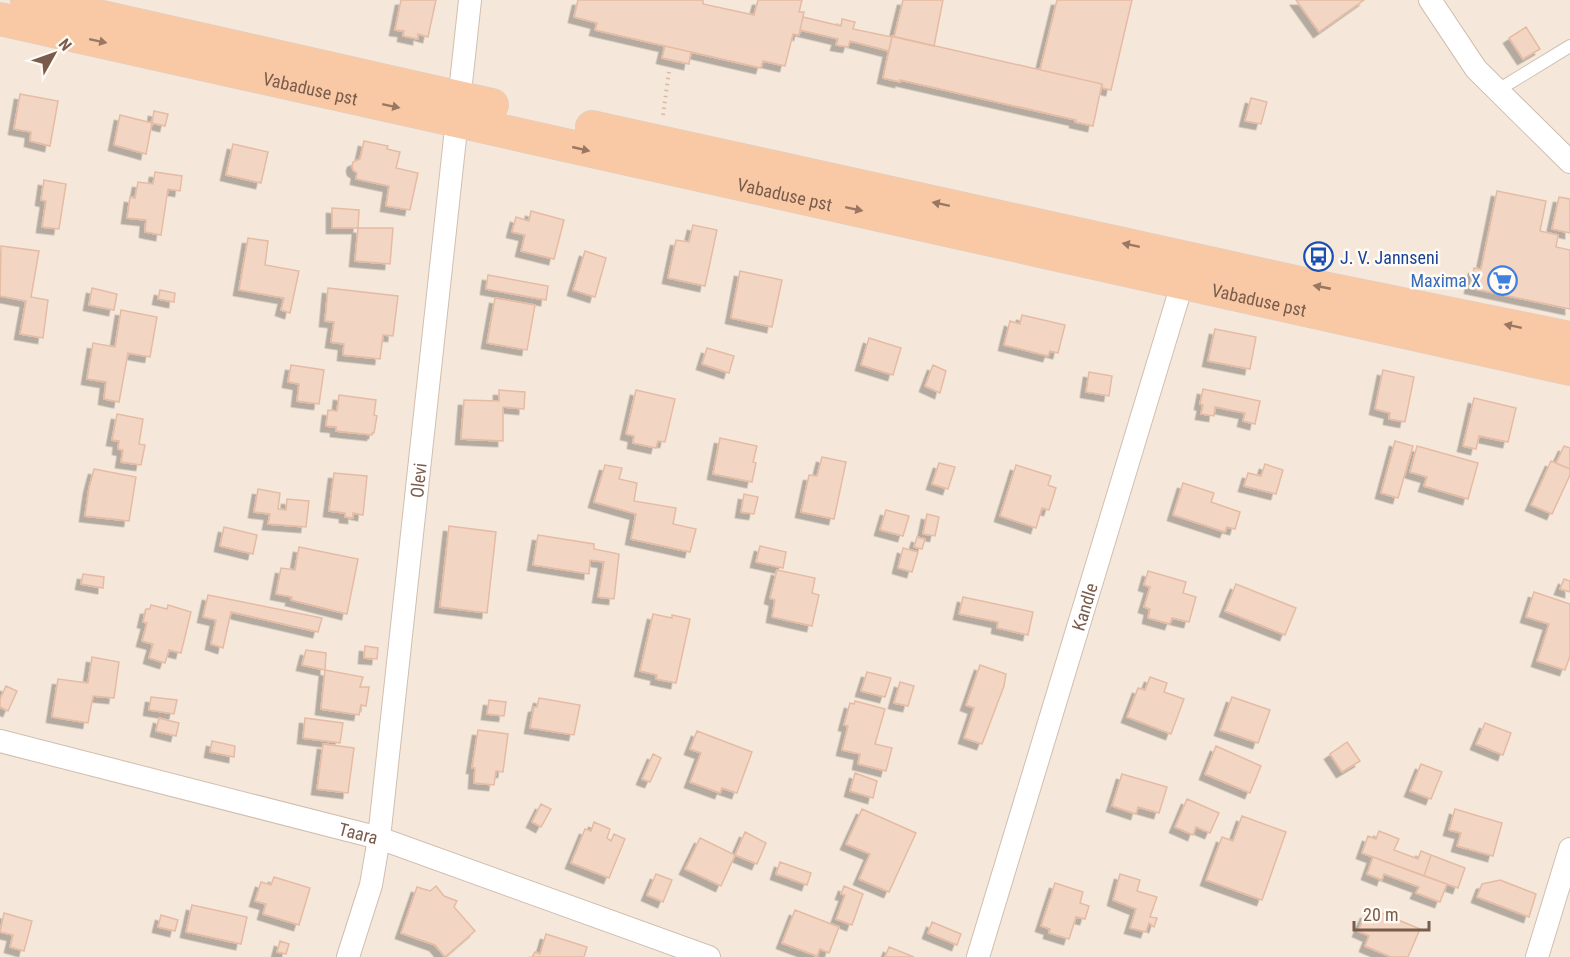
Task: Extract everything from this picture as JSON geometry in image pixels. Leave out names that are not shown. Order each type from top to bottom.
[{"type":"highway","name":"Vabaduse pst","points":[[27,0],[459,109]]},
{"type":"highway","name":"Vabaduse pst","points":[[0,19],[459,109],[670,145],[1186,270],[1570,369]]},
{"type":"highway","name":"Vabaduse pst","points":[[1186,270],[1309,285],[1570,338]]},
{"type":"street","name":"Olevi","points":[[348,957],[371,885],[380,838],[470,0]]},
{"type":"street","points":[[1430,0],[1476,69],[1570,162]]},
{"type":"street","name":"Kandle","points":[[978,957],[1186,270]]},
{"type":"street","name":"Taara","points":[[0,741],[380,838],[708,957]]},
{"type":"street","points":[[1537,957],[1570,849]]},
{"type":"lane","points":[[1498,90],[1570,46]]},
{"type":"shaded area","points":[[0,0],[1570,0],[1570,957],[0,957]]},
{"type":"building","points":[[401,0],[436,0],[428,37],[418,34],[418,39],[403,36],[404,31],[395,30]]},
{"type":"building","points":[[578,0],[703,0],[703,4],[754,15],[758,0],[802,0],[799,12],[804,12],[799,35],[793,34],[785,66],[763,61],[761,68],[595,30],[597,23],[574,17]]},
{"type":"building","points":[[903,0],[943,0],[934,46],[894,37]]},
{"type":"building","points":[[1057,0],[1132,0],[1111,90],[1102,88],[1102,84],[1040,70]]},
{"type":"building","points":[[1296,0],[1364,0],[1319,32]]},
{"type":"building","points":[[803,17],[841,26],[842,19],[855,22],[853,29],[892,37],[889,51],[850,41],[848,47],[836,45],[838,39],[800,30]]},
{"type":"building","points":[[1526,27],[1540,49],[1523,59],[1509,38]]},
{"type":"building","points":[[892,36],[1102,84],[1093,126],[1075,122],[1076,120],[883,78]]},
{"type":"building","points":[[665,46],[691,52],[689,64],[662,58]]},
{"type":"building","points":[[20,94],[58,101],[50,146],[30,141],[31,132],[14,129]]},
{"type":"building","points":[[1251,98],[1267,102],[1261,124],[1245,121]]},
{"type":"building","points":[[154,111],[168,114],[165,126],[152,123]]},
{"type":"building","points":[[120,115],[152,123],[146,154],[114,145]]},
{"type":"building","points":[[364,141],[388,146],[387,149],[400,152],[396,168],[418,173],[410,210],[386,206],[389,186],[356,179],[357,173],[352,166],[353,162],[360,159]]},
{"type":"building","points":[[233,144],[268,152],[261,183],[226,175]]},
{"type":"building","points":[[155,172],[182,176],[180,191],[168,189],[161,235],[145,232],[146,220],[127,218],[130,197],[135,198],[138,182],[153,184]]},
{"type":"building","points":[[44,180],[66,184],[59,229],[42,227],[46,201],[41,200]]},
{"type":"building","points":[[1497,191],[1546,201],[1540,231],[1558,235],[1556,247],[1570,250],[1570,309],[1470,288],[1474,268],[1481,269]]},
{"type":"building","points":[[1559,197],[1570,199],[1570,233],[1552,229]]},
{"type":"building","points":[[332,208],[359,210],[358,228],[332,228]]},
{"type":"building","points":[[531,211],[564,220],[554,259],[521,251],[525,235],[512,232],[516,217],[529,221]]},
{"type":"building","points":[[693,225],[717,230],[705,286],[668,278],[676,240],[689,242]]},
{"type":"building","points":[[358,228],[393,228],[390,264],[355,261]]},
{"type":"building","points":[[248,238],[268,241],[265,265],[299,271],[290,313],[281,310],[284,298],[239,290]]},
{"type":"building","points":[[1,246],[39,251],[31,297],[48,300],[43,338],[20,334],[26,301],[0,296]]},
{"type":"building","points":[[585,251],[606,258],[595,297],[573,290]]},
{"type":"building","points":[[740,271],[782,280],[772,327],[731,318]]},
{"type":"building","points":[[488,275],[548,286],[546,300],[486,289]]},
{"type":"building","points":[[92,288],[117,294],[114,310],[89,305]]},
{"type":"building","points":[[328,288],[398,296],[393,336],[383,335],[380,359],[343,355],[344,344],[331,342],[334,322],[325,321]]},
{"type":"building","points":[[160,290],[175,293],[174,302],[158,299]]},
{"type":"building","points":[[495,298],[535,305],[527,350],[487,343]]},
{"type":"building","points":[[121,310],[157,317],[150,357],[128,353],[119,402],[104,399],[106,382],[87,379],[93,343],[115,347]]},
{"type":"building","points":[[1022,315],[1065,325],[1058,353],[1050,351],[1048,356],[1004,345],[1010,321],[1020,324]]},
{"type":"building","points":[[1215,329],[1256,337],[1250,369],[1208,361]]},
{"type":"building","points":[[869,338],[901,348],[893,375],[861,365]]},
{"type":"building","points":[[707,348],[734,356],[729,373],[702,364]]},
{"type":"building","points":[[291,365],[324,370],[319,404],[297,401],[299,384],[288,382]]},
{"type":"building","points":[[933,365],[946,371],[940,393],[925,386]]},
{"type":"building","points":[[1383,370],[1414,377],[1405,422],[1389,419],[1390,413],[1375,409]]},
{"type":"building","points":[[1089,372],[1112,376],[1109,396],[1086,392]]},
{"type":"building","points":[[1203,389],[1260,401],[1255,424],[1243,421],[1245,413],[1215,407],[1214,416],[1201,414]]},
{"type":"building","points":[[499,390],[525,392],[524,409],[503,407],[503,441],[461,439],[464,400],[499,401]]},
{"type":"building","points":[[636,390],[675,399],[665,442],[658,441],[656,448],[633,443],[634,436],[626,434]]},
{"type":"building","points":[[339,395],[376,400],[374,415],[377,416],[372,435],[336,431],[336,427],[326,426],[328,410],[337,411]]},
{"type":"building","points":[[1474,398],[1516,408],[1508,442],[1479,436],[1476,449],[1463,446]]},
{"type":"building","points":[[117,414],[143,419],[139,444],[145,445],[141,465],[121,462],[123,450],[118,449],[119,441],[112,440]]},
{"type":"building","points":[[720,438],[757,446],[752,482],[713,474]]},
{"type":"building","points":[[1395,441],[1413,446],[1398,498],[1381,493]]},
{"type":"building","points":[[1417,446],[1478,463],[1468,499],[1424,486],[1427,477],[1410,472]]},
{"type":"building","points":[[1564,446],[1570,448],[1570,469],[1556,463]]},
{"type":"building","points":[[822,457],[846,462],[834,519],[801,512],[809,475],[817,476]]},
{"type":"building","points":[[1551,461],[1570,469],[1570,475],[1552,514],[1531,505]]},
{"type":"building","points":[[939,463],[955,467],[948,489],[932,484]]},
{"type":"building","points":[[1265,464],[1283,470],[1276,494],[1244,486],[1248,473],[1261,476]]},
{"type":"building","points":[[605,465],[622,468],[619,479],[637,483],[634,501],[676,508],[673,524],[696,529],[690,552],[631,539],[636,514],[594,502]]},
{"type":"building","points":[[1016,465],[1051,476],[1048,485],[1056,488],[1049,510],[1042,508],[1036,528],[1000,516]]},
{"type":"building","points":[[94,469],[136,477],[129,521],[85,516]]},
{"type":"building","points":[[334,473],[367,476],[363,515],[353,513],[353,518],[345,517],[345,513],[329,511]]},
{"type":"building","points":[[1183,483],[1214,493],[1211,502],[1240,512],[1235,529],[1227,527],[1225,532],[1173,515]]},
{"type":"building","points":[[258,489],[280,493],[278,509],[286,510],[287,499],[309,501],[306,527],[268,524],[270,514],[254,512]]},
{"type":"building","points":[[744,494],[758,497],[754,514],[741,512]]},
{"type":"building","points":[[886,510],[909,516],[903,536],[880,530]]},
{"type":"building","points":[[927,514],[939,517],[935,536],[923,534]]},
{"type":"building","points":[[449,526],[496,532],[487,613],[440,607]]},
{"type":"building","points":[[224,527],[257,535],[253,554],[220,546]]},
{"type":"building","points":[[538,535],[594,544],[594,549],[619,554],[614,599],[598,597],[604,562],[590,560],[589,574],[533,565]]},
{"type":"building","points":[[917,537],[925,539],[922,549],[914,547]]},
{"type":"building","points":[[760,546],[786,552],[783,568],[756,562]]},
{"type":"building","points":[[299,547],[358,559],[347,614],[276,594],[281,568],[295,570]]},
{"type":"building","points":[[903,548],[918,552],[912,572],[898,568]]},
{"type":"building","points":[[777,570],[815,578],[812,593],[819,595],[812,626],[772,617],[775,600],[770,598]]},
{"type":"building","points":[[1148,571],[1186,582],[1183,593],[1196,597],[1189,622],[1172,618],[1170,624],[1148,618],[1150,609],[1144,607],[1150,587],[1144,585]]},
{"type":"building","points":[[83,574],[104,577],[103,588],[81,584]]},
{"type":"building","points":[[1564,579],[1570,581],[1570,592],[1560,589]]},
{"type":"building","points":[[1236,584],[1296,608],[1285,635],[1225,611]]},
{"type":"building","points":[[1534,592],[1570,604],[1570,656],[1565,670],[1537,661],[1549,624],[1526,617]]},
{"type":"building","points":[[208,595],[322,618],[318,632],[231,612],[223,648],[211,644],[216,620],[203,617]]},
{"type":"building","points":[[963,597],[1033,612],[1028,635],[997,628],[998,622],[959,614]]},
{"type":"building","points":[[151,605],[167,609],[168,605],[191,612],[181,653],[169,650],[165,663],[149,658],[153,644],[142,641],[147,623],[143,622],[146,609],[150,609]]},
{"type":"building","points":[[653,614],[690,619],[676,683],[656,679],[657,675],[640,671]]},
{"type":"building","points":[[365,646],[378,648],[377,659],[364,658]]},
{"type":"building","points":[[306,650],[326,653],[325,670],[302,665]]},
{"type":"building","points":[[92,657],[119,662],[114,698],[93,696],[88,723],[52,717],[58,679],[88,683]]},
{"type":"building","points":[[980,665],[1006,674],[1004,686],[982,744],[964,738],[974,708],[966,705]]},
{"type":"building","points":[[325,670],[363,677],[360,687],[369,687],[366,706],[361,705],[359,715],[321,709]]},
{"type":"building","points":[[867,672],[891,678],[885,697],[861,691]]},
{"type":"building","points":[[1150,677],[1167,683],[1164,692],[1184,699],[1171,734],[1127,717],[1138,688],[1145,690]]},
{"type":"building","points":[[900,682],[914,686],[908,706],[894,703]]},
{"type":"building","points":[[6,686],[17,691],[8,711],[0,707],[0,699]]},
{"type":"building","points":[[151,697],[177,700],[174,714],[149,710]]},
{"type":"building","points":[[1232,697],[1270,710],[1258,743],[1220,730]]},
{"type":"building","points":[[539,698],[580,705],[574,735],[530,728],[534,707],[537,707]]},
{"type":"building","points":[[489,700],[506,702],[504,716],[487,714]]},
{"type":"building","points":[[855,701],[885,709],[875,744],[892,748],[886,771],[858,764],[860,754],[842,750],[848,726],[844,725],[850,703],[854,704]]},
{"type":"building","points":[[159,718],[179,723],[176,736],[156,731]]},
{"type":"building","points":[[305,718],[343,723],[340,743],[303,738]]},
{"type":"building","points":[[1485,723],[1511,733],[1503,755],[1476,744]]},
{"type":"building","points":[[478,730],[508,734],[503,772],[496,771],[494,785],[474,783],[475,768],[472,768]]},
{"type":"building","points":[[697,731],[752,752],[737,793],[722,788],[720,793],[690,782],[701,753],[690,749]]},
{"type":"building","points":[[212,741],[235,746],[234,757],[210,752]]},
{"type":"building","points":[[1347,742],[1360,761],[1342,772],[1330,754]]},
{"type":"building","points":[[323,744],[354,748],[348,793],[317,789]]},
{"type":"building","points":[[1216,746],[1261,766],[1250,793],[1205,774]]},
{"type":"building","points":[[653,754],[661,758],[650,782],[642,779]]},
{"type":"building","points":[[1421,764],[1442,772],[1431,799],[1410,791]]},
{"type":"building","points":[[855,773],[877,781],[873,798],[850,791]]},
{"type":"building","points":[[1122,774],[1167,787],[1159,813],[1138,807],[1136,814],[1112,806]]},
{"type":"building","points":[[1187,799],[1219,813],[1210,833],[1196,827],[1193,835],[1175,827]]},
{"type":"building","points":[[541,804],[551,809],[541,827],[532,822]]},
{"type":"building","points":[[862,809],[916,833],[889,892],[859,879],[870,854],[846,844]]},
{"type":"building","points":[[1455,809],[1502,823],[1493,856],[1457,846],[1461,833],[1449,830]]},
{"type":"building","points":[[1242,816],[1286,832],[1262,900],[1206,880],[1222,837],[1233,841]]},
{"type":"building","points":[[594,822],[610,829],[607,838],[611,841],[614,834],[625,839],[609,878],[571,863],[585,829],[591,831]]},
{"type":"building","points":[[1379,831],[1399,839],[1394,850],[1418,859],[1421,851],[1431,855],[1424,876],[1362,853],[1368,836],[1376,839]]},
{"type":"building","points":[[745,832],[766,843],[757,864],[735,855]]},
{"type":"building","points":[[700,838],[735,855],[721,886],[685,869]]},
{"type":"building","points":[[1431,855],[1465,868],[1458,888],[1424,876]]},
{"type":"building","points":[[1373,857],[1447,884],[1440,902],[1416,893],[1419,887],[1384,874],[1382,880],[1367,874]]},
{"type":"building","points":[[780,862],[811,873],[807,885],[776,874]]},
{"type":"building","points":[[656,874],[672,880],[663,902],[647,895]]},
{"type":"building","points":[[1120,874],[1140,880],[1137,891],[1157,897],[1150,917],[1157,918],[1154,927],[1149,923],[1146,932],[1130,928],[1136,909],[1113,900]]},
{"type":"building","points":[[274,877],[310,888],[299,925],[263,914],[266,904],[255,901],[261,882],[271,885]]},
{"type":"building","points":[[1500,880],[1536,894],[1529,917],[1477,897],[1482,884]]},
{"type":"building","points":[[1055,883],[1083,892],[1080,903],[1089,906],[1085,919],[1076,917],[1069,939],[1049,933],[1050,929],[1041,926]]},
{"type":"building","points":[[436,886],[444,896],[457,901],[454,907],[475,931],[445,957],[435,945],[401,933],[417,887],[430,891]]},
{"type":"building","points":[[844,886],[863,894],[852,925],[836,919],[845,895],[841,894]]},
{"type":"building","points":[[192,905],[247,917],[241,944],[186,932]]},
{"type":"building","points":[[795,910],[839,927],[829,953],[820,949],[817,956],[782,943]]},
{"type":"building","points":[[1379,912],[1420,929],[1408,957],[1391,957],[1365,946],[1369,936],[1358,931],[1366,913],[1377,917]]},
{"type":"building","points":[[4,913],[32,921],[24,951],[10,947],[13,935],[0,932]]},
{"type":"building","points":[[161,915],[178,920],[175,931],[158,927]]},
{"type":"building","points":[[932,922],[961,934],[957,945],[928,933]]},
{"type":"building","points":[[546,934],[587,947],[584,957],[532,957],[535,952],[540,954]]},
{"type":"building","points":[[280,941],[289,944],[286,954],[277,952]]},
{"type":"building","points":[[889,947],[914,957],[885,957]]},
{"type":"place","name":"J. V. Jannseni","points":[[1319,257]]},
{"type":"place","name":"Maxima X","points":[[1502,280]]}]
